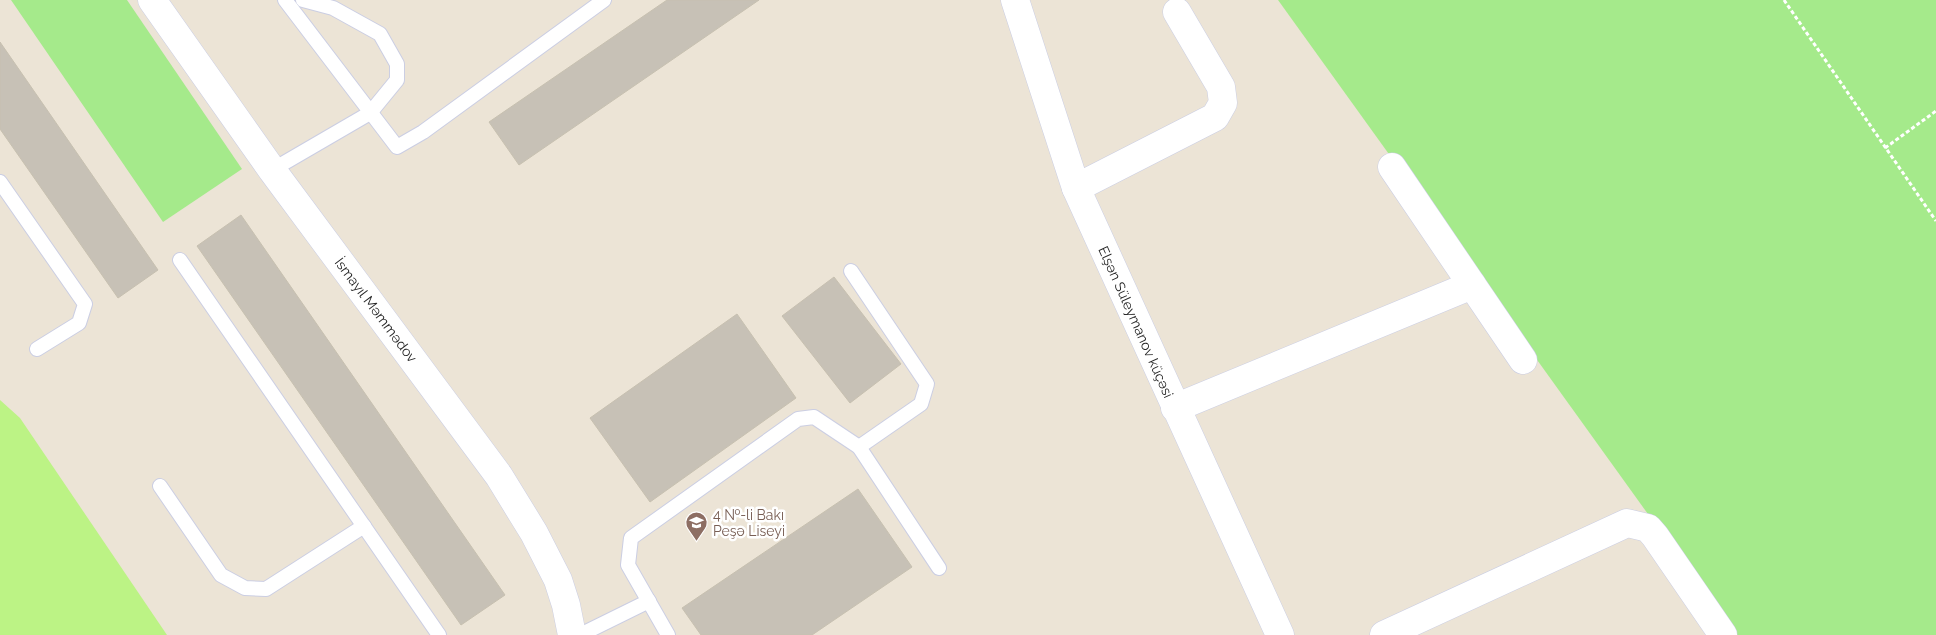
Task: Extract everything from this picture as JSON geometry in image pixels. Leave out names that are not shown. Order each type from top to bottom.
[{"type":"street","name":"İsmayıl Məmmədov","points":[[152,0],[272,170],[499,476],[534,533],[558,580],[566,605],[572,635]]},
{"type":"street","name":"Elşən Süleymanov küçəsi","points":[[1015,0],[1076,188],[1280,635]]},
{"type":"street","points":[[1076,188],[1215,117],[1223,102],[1221,88],[1177,12]]},
{"type":"street","points":[[1392,167],[1523,360]]},
{"type":"street","points":[[1175,408],[1472,285]]},
{"type":"street","points":[[1384,635],[1627,523],[1648,528],[1655,536],[1723,635]]},
{"type":"lane","points":[[285,0],[397,148],[423,132],[604,0]]},
{"type":"lane","points":[[272,170],[370,113],[398,80],[397,64],[380,34],[333,8],[303,0]]},
{"type":"lane","points":[[0,182],[85,304],[79,323],[37,350]]},
{"type":"lane","points":[[180,260],[439,635]]},
{"type":"lane","points":[[851,271],[927,384],[921,404],[860,447]]},
{"type":"lane","points":[[668,635],[628,565],[631,538],[798,419],[814,417],[860,447],[939,568]]},
{"type":"lane","points":[[160,486],[221,575],[245,588],[266,590],[364,526]]},
{"type":"lane","points":[[580,635],[649,601]]},
{"type":"path","points":[[1784,0],[1936,221]]},
{"type":"path","points":[[1885,148],[1936,111]]},
{"type":"green space","points":[[11,0],[127,0],[242,169],[163,222]]},
{"type":"green space","points":[[1278,0],[1936,0],[1936,635],[1735,635]]},
{"type":"green space","points":[[0,400],[20,418],[167,635],[0,635]]},
{"type":"building","points":[[667,0],[759,0],[519,165],[489,122]]},
{"type":"building","points":[[0,42],[158,270],[118,298],[0,129]]},
{"type":"building","points":[[241,215],[505,595],[461,625],[197,246]]},
{"type":"building","points":[[834,277],[901,364],[850,403],[782,316]]},
{"type":"building","points":[[737,314],[796,398],[650,502],[590,418]]},
{"type":"building","points":[[858,489],[912,567],[812,635],[701,635],[682,608]]},
{"type":"place","name":"4 №-li Bakı Peşə Liseyi","points":[[697,542]]}]
